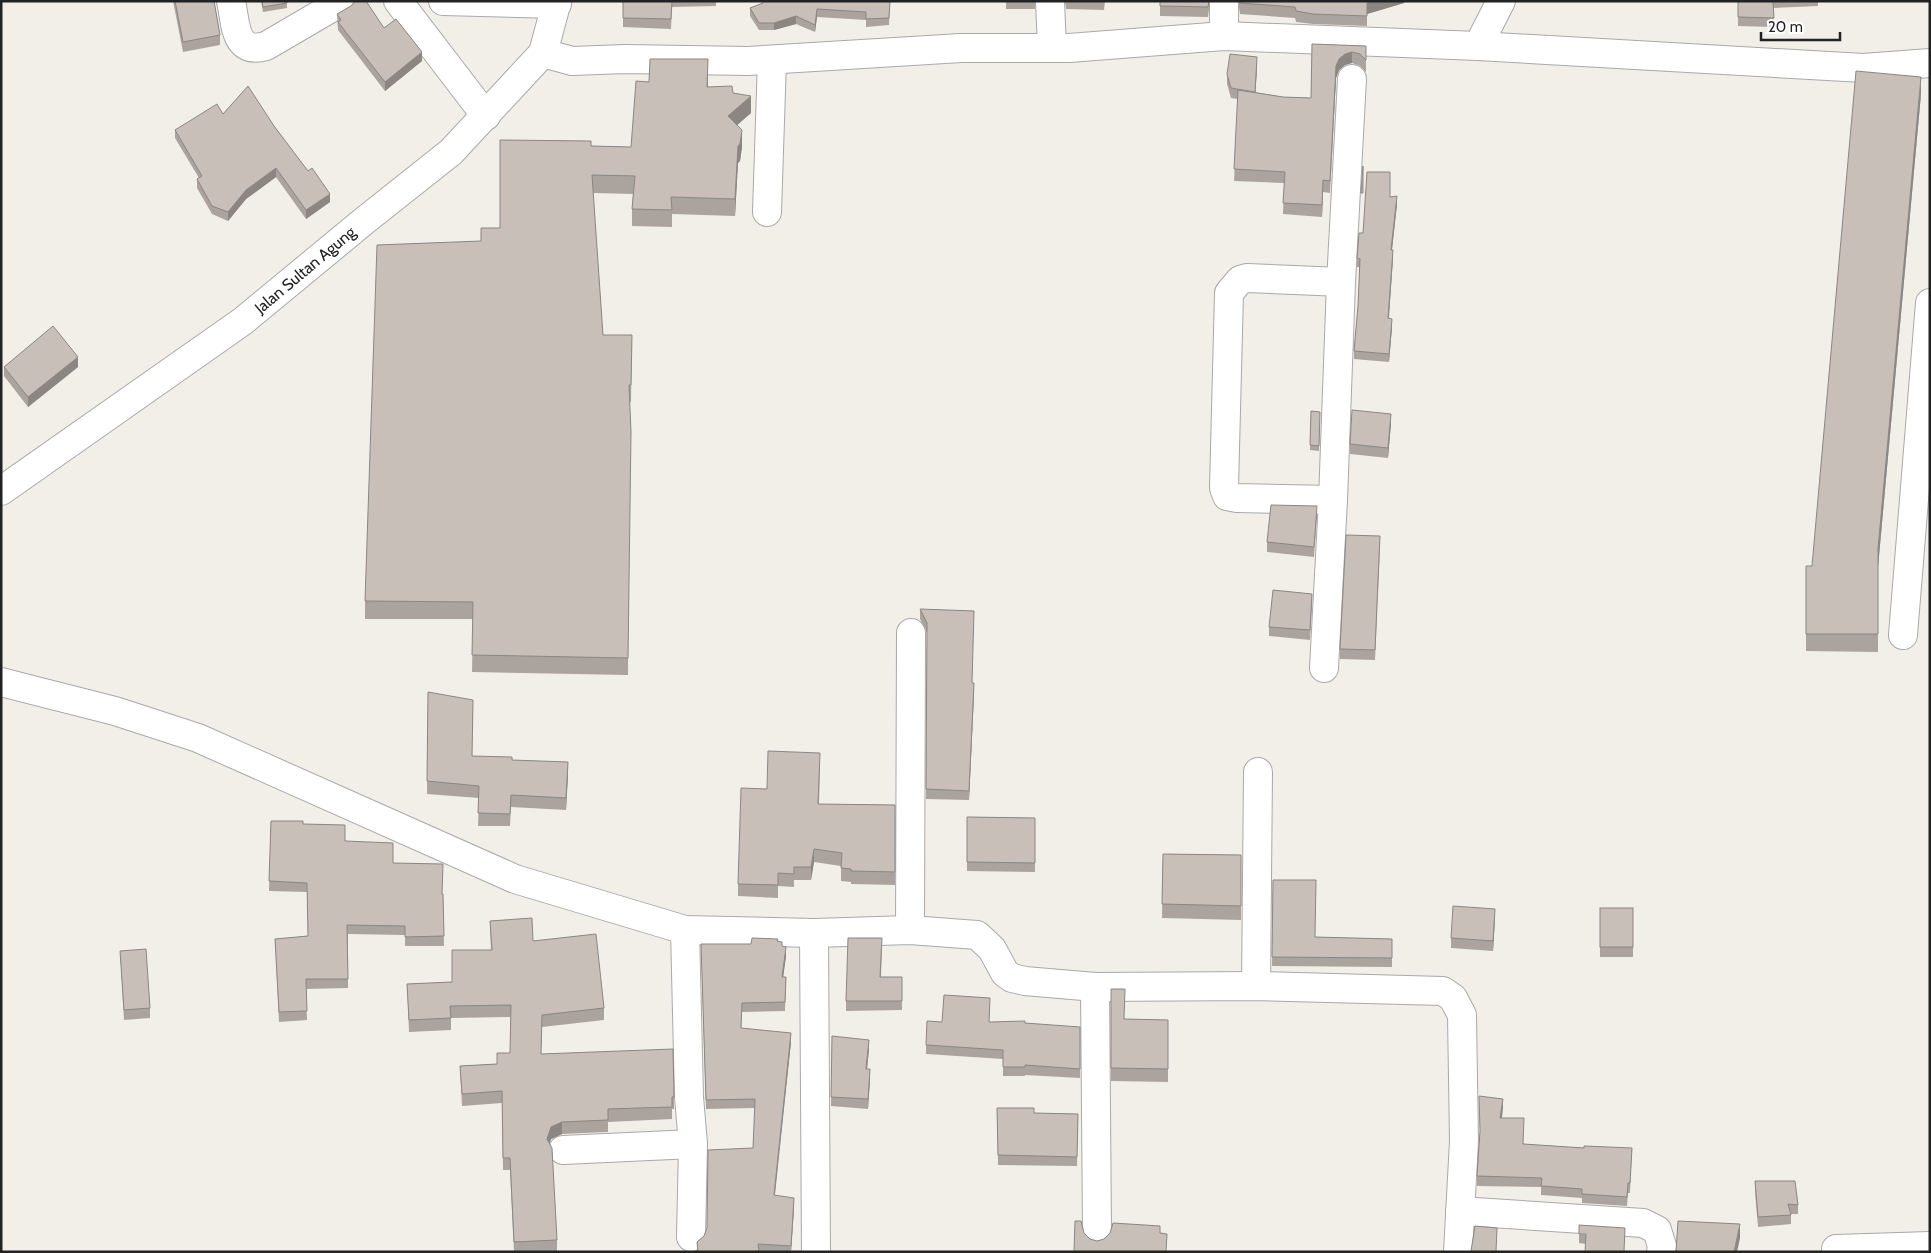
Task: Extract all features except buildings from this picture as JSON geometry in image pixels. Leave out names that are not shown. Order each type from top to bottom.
[{"type":"street","points":[[231,1],[238,34],[242,43],[249,48],[256,48],[266,46],[343,1]]},
{"type":"street","points":[[398,1],[486,116]]},
{"type":"street","points":[[443,1],[557,2]]},
{"type":"street","points":[[1050,1],[1052,48]]},
{"type":"street","points":[[1224,1],[1224,36]]},
{"type":"street","points":[[1478,46],[1501,1]]},
{"type":"street","name":"Jalan Sultan Agung","points":[[1,491],[243,321],[451,152],[543,53],[557,2]]},
{"type":"street","points":[[543,53],[572,61],[624,58],[748,62],[962,48],[1052,48],[1224,36],[1354,60],[1478,46],[1862,68],[1930,63]]},
{"type":"street","points":[[767,212],[772,60]]},
{"type":"street","points":[[1324,668],[1333,500],[1341,282],[1354,60]]},
{"type":"street","points":[[1333,500],[1237,498],[1228,496],[1224,488],[1229,293],[1240,280],[1247,278],[1341,282]]},
{"type":"street","points":[[1903,635],[1930,303]]},
{"type":"street","points":[[910,633],[910,930]]},
{"type":"street","points":[[1,682],[115,711],[198,738],[515,879],[685,930],[814,933],[910,930],[977,935],[992,949],[1005,973],[1012,978],[1025,981],[1095,987],[1256,986],[1430,989],[1442,991],[1452,998],[1462,1015],[1464,1140],[1458,1252]]},
{"type":"street","points":[[1256,986],[1258,772]]},
{"type":"street","points":[[685,930],[689,1097],[693,1144],[691,1237]]},
{"type":"street","points":[[814,933],[816,1252]]},
{"type":"street","points":[[1095,987],[1097,1233]]},
{"type":"street","points":[[563,1150],[693,1144]]},
{"type":"street","points":[[1460,1211],[1643,1222],[1657,1230],[1662,1246],[1661,1252]]},
{"type":"street","points":[[1836,1249],[1930,1246]]}]
